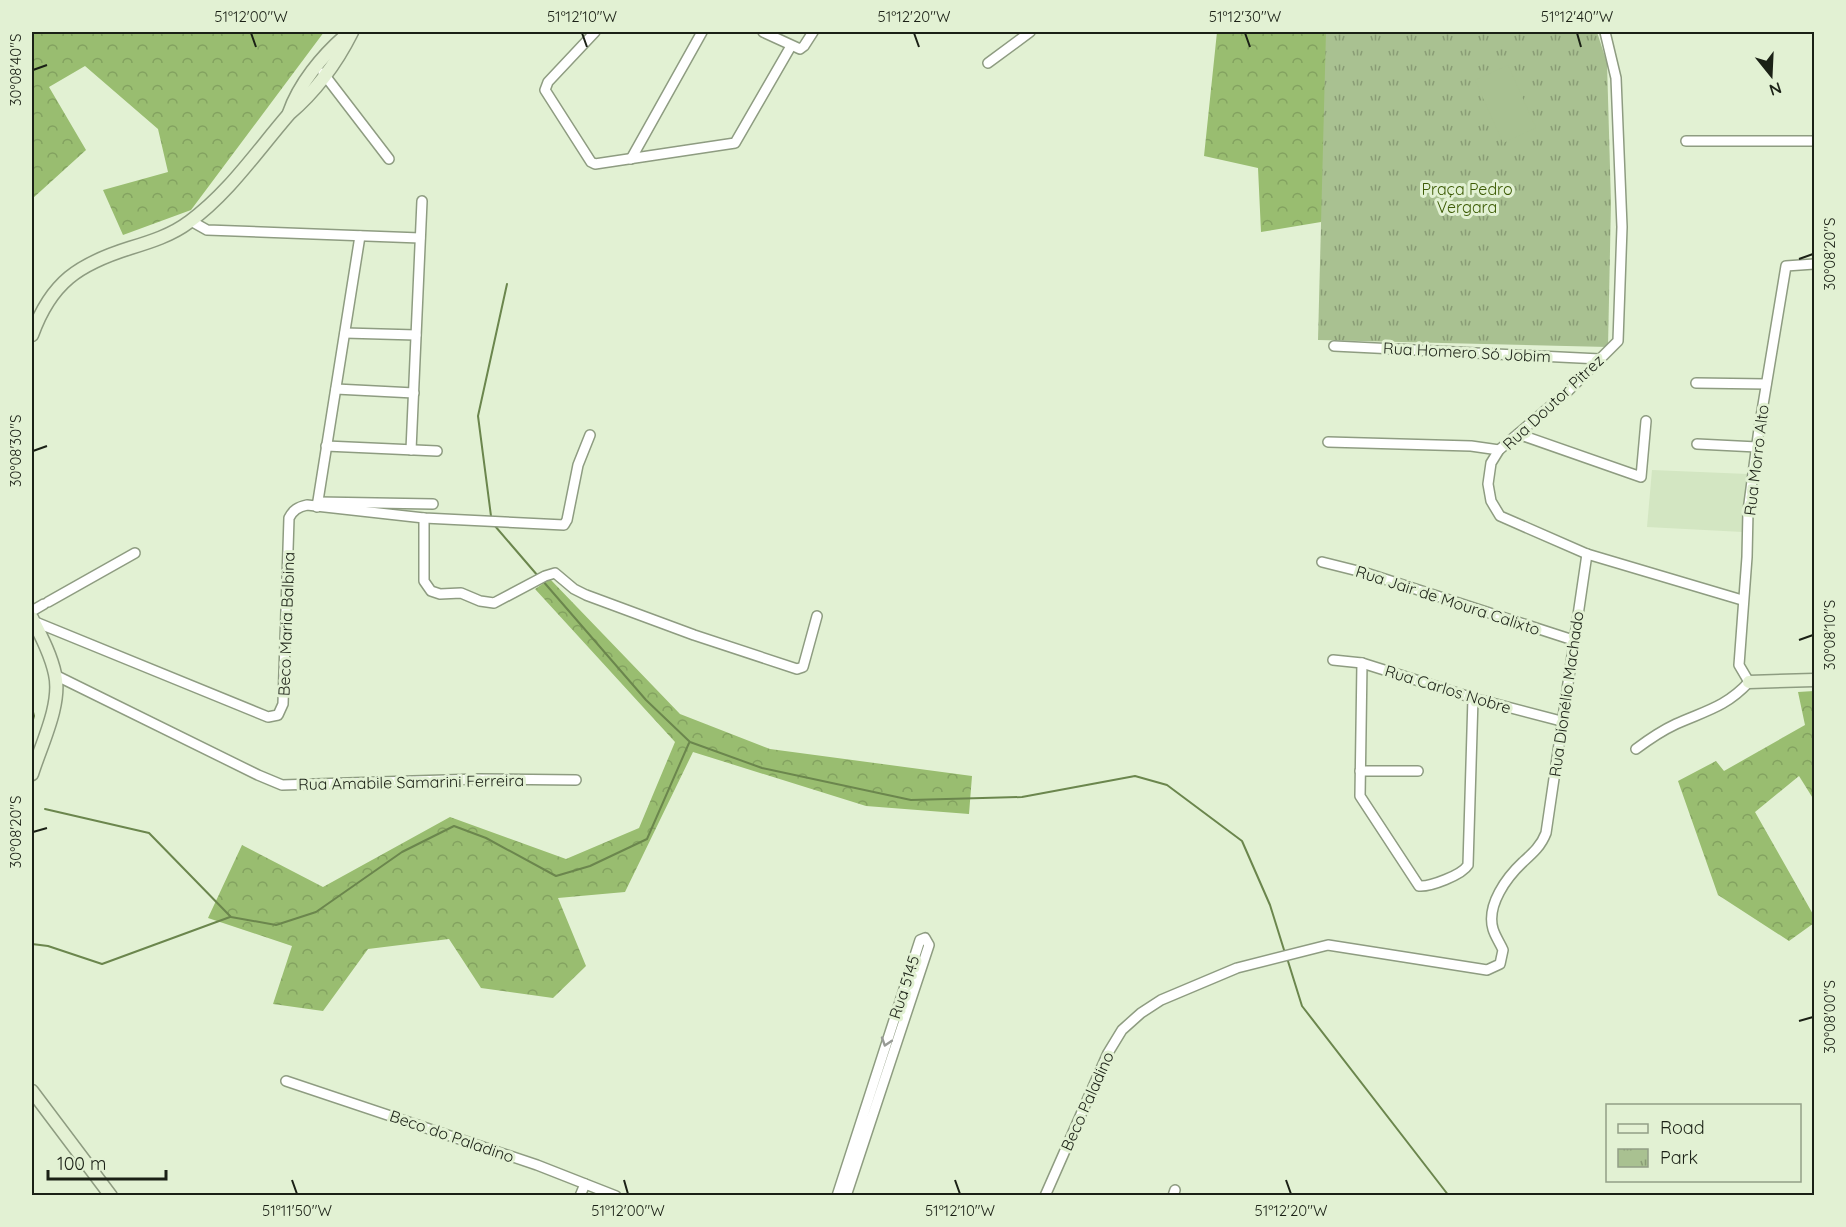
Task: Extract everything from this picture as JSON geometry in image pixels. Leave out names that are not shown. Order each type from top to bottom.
[{"type":"main road","points":[[32,335],[49,300],[65,279],[107,255],[153,241],[191,221],[212,204],[289,114],[294,99],[321,71],[351,32]]},
{"type":"main road","points":[[32,617],[55,675],[56,701],[35,750],[32,774]]},
{"type":"main road","points":[[1749,682],[1815,680]]},
{"type":"main road","points":[[32,1091],[111,1196]]},
{"type":"street","points":[[594,32],[545,87],[592,163],[597,165],[737,142],[791,46]]},
{"type":"street","points":[[631,159],[702,32]]},
{"type":"street","points":[[763,32],[800,49],[813,32]]},
{"type":"street","points":[[988,63],[1030,32]]},
{"type":"street","name":"Rua Doutor Pitrez","points":[[1605,32],[1616,78],[1622,227],[1618,341],[1566,393],[1499,450],[1491,463],[1488,484],[1491,501],[1500,516],[1587,555],[1742,600]]},
{"type":"street","points":[[321,71],[389,159]]},
{"type":"street","points":[[1686,141],[1815,141]]},
{"type":"street","points":[[411,450],[422,201]]},
{"type":"street","points":[[191,221],[207,230],[420,238]]},
{"type":"street","points":[[360,236],[317,504],[433,504]]},
{"type":"street","name":"Rua Morro Alto","points":[[1749,682],[1739,665],[1742,600],[1747,556],[1748,510],[1766,384],[1786,266],[1815,264]]},
{"type":"street","points":[[345,333],[416,335]]},
{"type":"street","name":"Rua Homero Só Jobim","points":[[1334,346],[1600,359]]},
{"type":"street","points":[[1695,382],[1766,384]]},
{"type":"street","points":[[336,389],[414,393]]},
{"type":"street","points":[[1518,434],[1641,477],[1646,421]]},
{"type":"street","name":"Beco Maria Balbina","points":[[32,617],[268,717],[278,715],[283,704],[291,513],[301,506],[317,504],[424,518],[564,525],[578,465],[590,435]]},
{"type":"street","points":[[1328,442],[1471,446],[1499,450]]},
{"type":"street","points":[[1697,444],[1757,447]]},
{"type":"street","points":[[326,446],[437,451]]},
{"type":"street","points":[[424,518],[424,580],[431,591],[440,594],[461,593],[480,601],[494,603],[555,573],[574,589],[586,595],[694,635],[797,669],[803,667],[817,615]]},
{"type":"street","points":[[32,617],[46,603],[135,553]]},
{"type":"street","name":"Rua Dionélio Machado","points":[[1546,833],[1587,555]]},
{"type":"street","name":"Rua Jair de Moura Calixto","points":[[1322,562],[1366,573],[1573,640]]},
{"type":"street","name":"Rua Carlos Nobre","points":[[1333,660],[1362,663],[1473,698],[1561,721]]},
{"type":"street","points":[[1362,663],[1360,796],[1416,884],[1422,886],[1460,873],[1468,865],[1473,698]]},
{"type":"street","name":"Rua Amabile Samarini Ferreira","points":[[55,675],[282,785],[478,779],[576,780]]},
{"type":"street","points":[[1635,750],[1674,725],[1723,705],[1749,682]]},
{"type":"street","points":[[1360,771],[1418,771]]},
{"type":"street","name":"Beco Paladino","points":[[1045,1196],[1108,1053],[1122,1030],[1141,1013],[1161,1000],[1237,968],[1329,945],[1476,969],[1491,969],[1500,964],[1503,950],[1492,928],[1495,904],[1503,887],[1517,868],[1539,848],[1546,833]]},
{"type":"street","name":"Rua 5145","points":[[837,1196],[859,1141],[884,1065],[920,940],[926,938],[929,945],[884,1065]]},
{"type":"street","name":"Beco do Paladino","points":[[286,1081],[537,1165],[616,1196]]},
{"type":"street","name":"Rua 5145","points":[[846,1196],[859,1141]]},
{"type":"street","points":[[580,1196],[585,1184]]},
{"type":"shaded area","points":[[1652,470],[1748,474],[1743,532],[1647,527]]},
{"type":"green space","points":[[32,32],[324,32],[191,210],[123,235],[103,190],[168,172],[158,129],[85,66],[49,87],[86,150],[32,199]]},
{"type":"green space","points":[[1217,32],[1475,32],[1321,222],[1261,232],[1258,168],[1204,156]]},
{"type":"green space","name":"Praça Pedro Vergara","points":[[1326,32],[1597,32],[1607,63],[1611,203],[1608,347],[1318,340]]},
{"type":"green space","points":[[1508,65],[1536,128],[1503,143],[1475,80]]},
{"type":"green space","points":[[550,579],[680,714],[770,749],[972,776],[969,814],[866,806],[693,752],[625,892],[558,898],[586,966],[553,998],[481,988],[449,939],[368,949],[323,1011],[273,1004],[292,946],[208,918],[242,845],[323,887],[450,817],[566,859],[639,828],[675,742],[535,589]]},
{"type":"green space","points":[[1814,691],[1814,800],[1799,776],[1755,812],[1814,916],[1814,923],[1789,941],[1718,895],[1678,781],[1716,761],[1724,771],[1805,725],[1798,692]]},
{"type":"waterway","points":[[491,516],[478,416],[507,284]]},
{"type":"waterway","points":[[495,526],[538,576]]},
{"type":"waterway","points":[[542,580],[646,700],[690,742],[762,768],[911,800],[1022,797],[1135,776],[1167,785],[1242,841],[1270,905],[1285,953]]},
{"type":"waterway","points":[[32,708],[34,716],[32,723]]},
{"type":"waterway","points":[[45,809],[149,833],[231,917],[276,925],[316,912],[402,852],[454,826],[486,838],[556,876],[590,866],[647,839],[689,743]]},
{"type":"waterway","points":[[32,944],[48,946],[102,964],[230,917]]},
{"type":"waterway","points":[[1287,958],[1302,1006],[1449,1196]]}]
